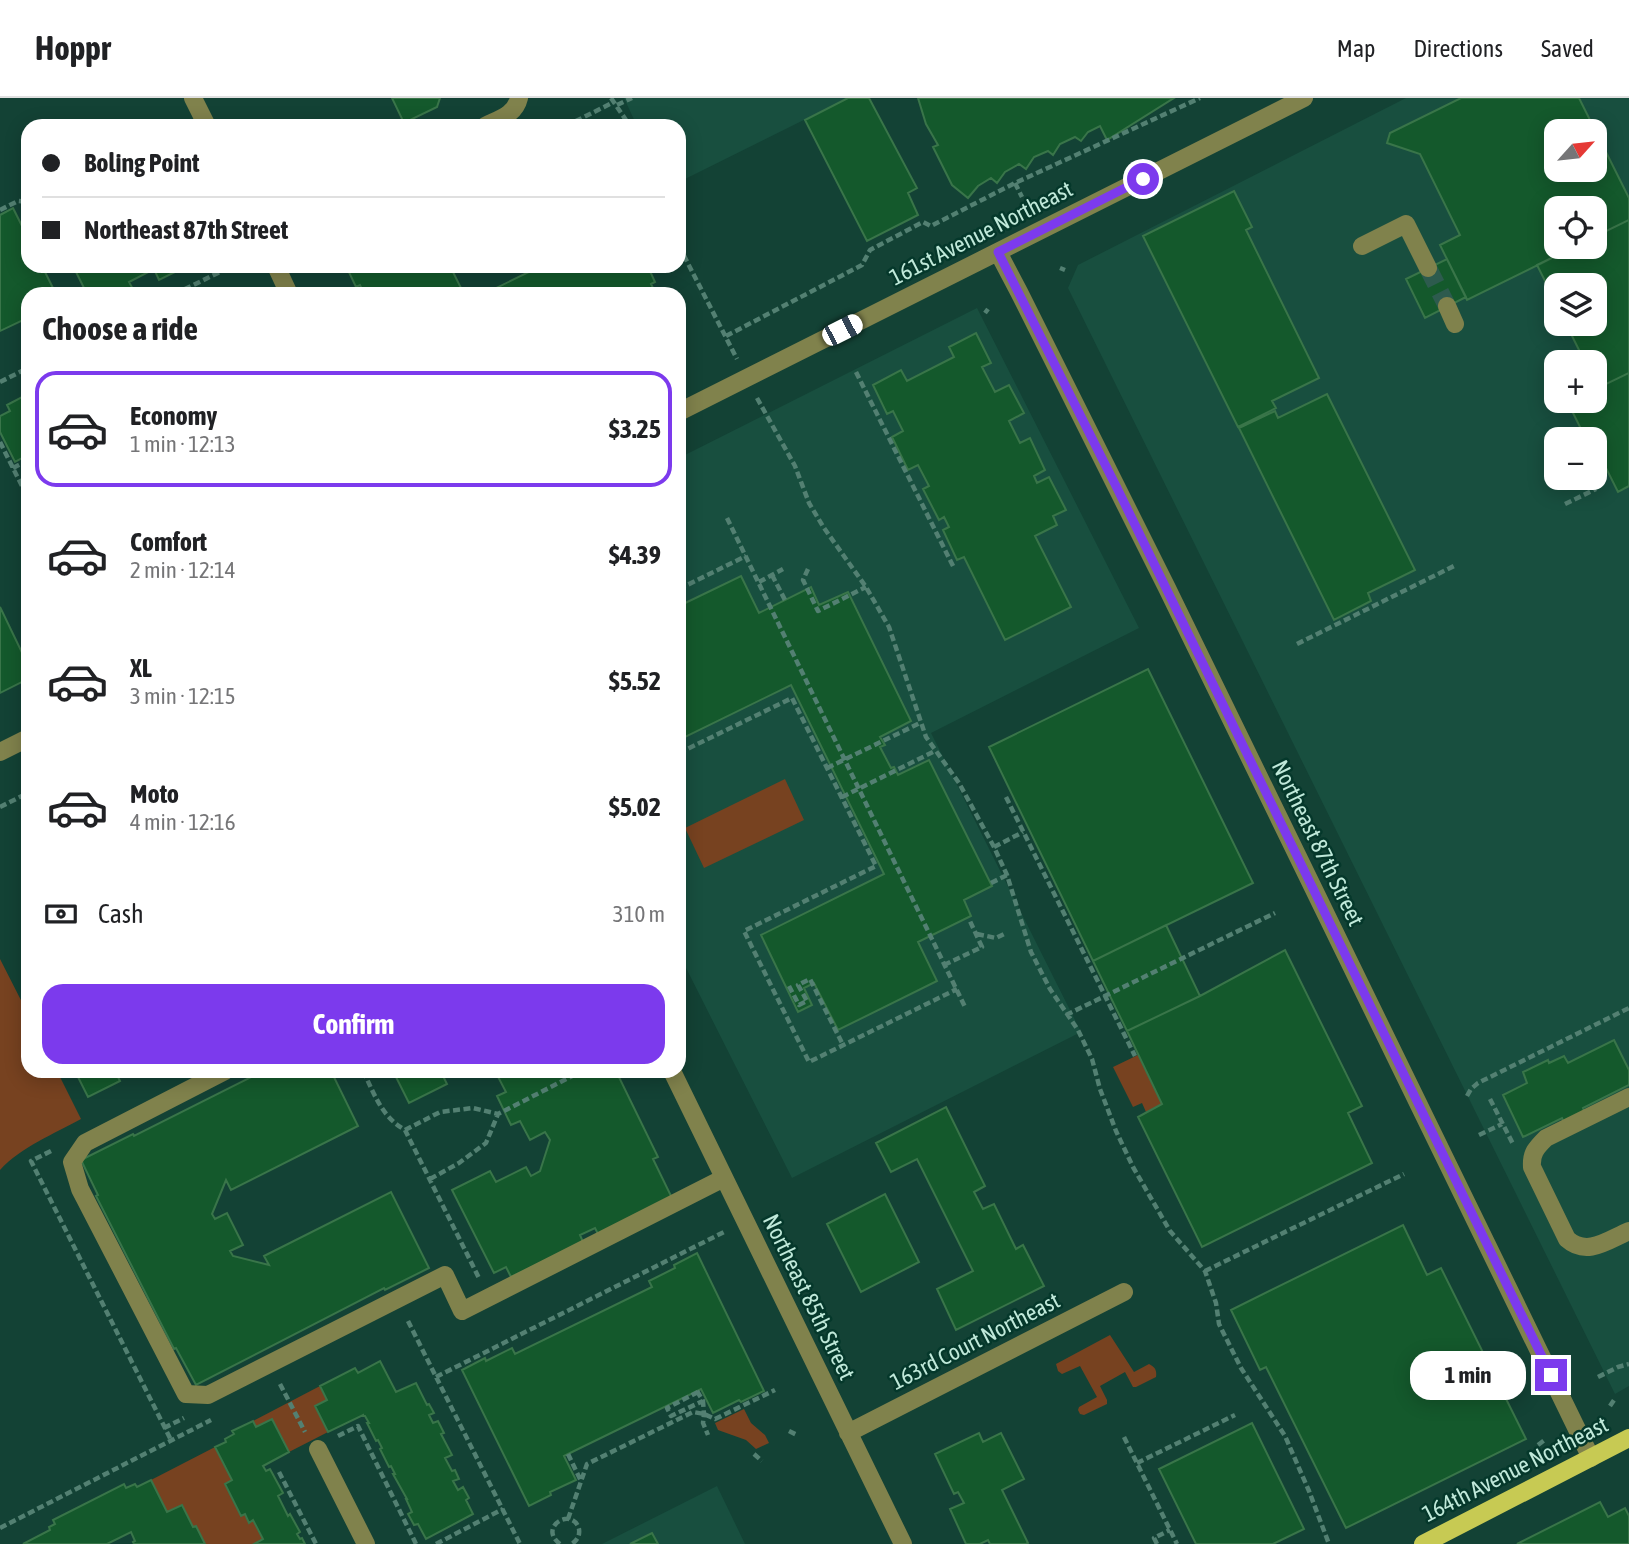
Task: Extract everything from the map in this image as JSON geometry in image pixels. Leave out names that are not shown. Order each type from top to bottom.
[{"type":"main road","name":"164th Avenue Northeast","points":[[1423,1544],[1629,1438]]},
{"type":"street","points":[[194,98],[204,119]]},
{"type":"street","points":[[498,119],[517,106],[519,98]]},
{"type":"street","name":"161st Avenue Northeast","points":[[686,408],[1304,98]]},
{"type":"street","points":[[1362,246],[1406,224],[1428,268]]},
{"type":"street","name":"Northeast 87th Street","points":[[998,252],[1136,526],[1591,1458]]},
{"type":"street","points":[[1447,306],[1455,324]]},
{"type":"street","points":[[0,752],[21,742]]},
{"type":"street","points":[[211,1078],[85,1143],[72,1162],[80,1189],[186,1394],[208,1395],[400,1290],[445,1275],[463,1311],[724,1178]]},
{"type":"street","name":"Northeast 85th Street","points":[[675,1078],[903,1544]]},
{"type":"street","points":[[1629,1097],[1546,1138],[1531,1156],[1532,1167],[1567,1239],[1573,1245],[1593,1247],[1629,1231]]},
{"type":"street","name":"163rd Court Northeast","points":[[848,1433],[1124,1293]]},
{"type":"street","points":[[318,1449],[366,1544]]},
{"type":"path","points":[[580,119],[614,102],[632,98]]},
{"type":"path","points":[[686,259],[726,336],[862,265],[870,250],[922,222],[931,226],[1016,183],[1200,98]]},
{"type":"path","points":[[614,102],[625,119]]},
{"type":"path","points":[[1016,183],[1022,197]]},
{"type":"path","points":[[0,210],[21,201]]},
{"type":"path","points":[[189,287],[218,273]]},
{"type":"path","points":[[0,382],[21,372]]},
{"type":"path","points":[[856,372],[954,568]]},
{"type":"path","points":[[767,417],[795,466],[809,503],[866,587],[889,627],[926,737],[959,783],[994,847],[1007,876],[1031,952],[1092,1059],[1116,1131],[1170,1231],[1205,1271],[1216,1303],[1219,1324],[1241,1368],[1285,1436],[1329,1544]]},
{"type":"path","points":[[0,442],[21,484]]},
{"type":"path","points":[[13,468],[21,464]]},
{"type":"path","points":[[1565,504],[1594,490]]},
{"type":"path","points":[[727,518],[966,1009]]},
{"type":"path","points":[[686,586],[746,556]]},
{"type":"path","points":[[1297,644],[1456,565]]},
{"type":"path","points":[[759,582],[783,569]]},
{"type":"path","points":[[808,569],[803,580],[818,611],[866,587]]},
{"type":"path","points":[[772,575],[785,600]]},
{"type":"path","points":[[686,750],[792,698],[876,866],[744,931],[809,1062],[957,989]]},
{"type":"path","points":[[827,768],[920,723]]},
{"type":"path","points":[[842,797],[934,751]]},
{"type":"path","points":[[0,807],[21,796]]},
{"type":"path","points":[[1006,797],[1135,1056]]},
{"type":"path","points":[[994,847],[1023,832]]},
{"type":"path","points":[[991,883],[1007,876]]},
{"type":"path","points":[[1066,1015],[1276,913]]},
{"type":"path","points":[[944,965],[982,947],[969,919]]},
{"type":"path","points":[[976,934],[996,938],[1006,933]]},
{"type":"path","points":[[789,986],[799,1005],[807,1001],[798,985],[810,979],[843,1045]]},
{"type":"path","points":[[1467,1096],[1478,1083],[1629,1008]]},
{"type":"path","points":[[366,1078],[382,1109],[392,1122],[405,1130],[481,1282]]},
{"type":"path","points":[[430,1178],[459,1163],[486,1143],[498,1114],[568,1078]]},
{"type":"path","points":[[405,1130],[440,1112],[473,1108],[498,1114]]},
{"type":"path","points":[[1479,1135],[1502,1124]]},
{"type":"path","points":[[30,1161],[171,1440]]},
{"type":"path","points":[[1205,1271],[1404,1174]]},
{"type":"path","points":[[436,1377],[746,1221]]},
{"type":"path","points":[[407,1319],[520,1544]]},
{"type":"path","points":[[1598,1377],[1629,1364]]},
{"type":"path","points":[[275,1387],[280,1384],[306,1435]]},
{"type":"path","points":[[568,1519],[587,1464],[693,1412],[715,1419],[775,1390]]},
{"type":"path","points":[[703,1401],[671,1416],[667,1408],[697,1391],[703,1401],[703,1423],[708,1435]]},
{"type":"path","points":[[1611,1406],[1614,1400]]},
{"type":"path","points":[[1137,1463],[1235,1415]]},
{"type":"path","points":[[0,1528],[215,1418]]},
{"type":"path","points":[[336,1437],[358,1426],[416,1544]]},
{"type":"path","points":[[789,1431],[797,1434]]},
{"type":"path","points":[[1124,1437],[1177,1544]]},
{"type":"path","points":[[1538,1445],[1546,1439]]},
{"type":"path","points":[[568,1454],[581,1482]]},
{"type":"path","points":[[754,1454],[762,1461]]},
{"type":"path","points":[[279,1472],[316,1544]]},
{"type":"path","points":[[436,1544],[503,1509]]},
{"type":"path","points":[[560,1544],[553,1536],[553,1527],[558,1521],[568,1519],[575,1522],[579,1530],[577,1539],[572,1544]]},
{"type":"path","points":[[1157,1544],[1154,1538],[1170,1530]]},
{"type":"shaded area","points":[[624,98],[848,98],[686,179],[686,119],[634,119]]},
{"type":"shaded area","points":[[1406,98],[1629,98],[1629,1386],[1615,1394],[1068,288],[1078,265]]},
{"type":"shaded area","points":[[977,308],[1139,628],[931,733],[1081,1032],[792,1178],[686,968],[686,454]]},
{"type":"shaded area","points":[[785,779],[804,820],[704,868],[686,828]]},
{"type":"shaded area","points":[[0,959],[21,1000],[21,1078],[60,1078],[81,1119],[28,1148],[0,1170]]},
{"type":"shaded area","points":[[1138,1055],[1162,1104],[1146,1112],[1142,1103],[1133,1107],[1113,1067]]},
{"type":"shaded area","points":[[1110,1335],[1134,1372],[1149,1364],[1155,1369],[1156,1377],[1133,1387],[1125,1372],[1100,1386],[1107,1404],[1084,1415],[1080,1414],[1079,1407],[1097,1397],[1080,1366],[1062,1374],[1056,1364]]},
{"type":"shaded area","points":[[320,1386],[327,1400],[315,1407],[328,1432],[289,1452],[272,1419],[256,1427],[253,1421]]},
{"type":"shaded area","points":[[744,1409],[751,1423],[765,1435],[769,1443],[756,1449],[746,1440],[718,1430],[715,1423]]},
{"type":"shaded area","points":[[215,1447],[232,1480],[225,1484],[249,1522],[253,1520],[263,1539],[254,1544],[205,1544],[182,1505],[167,1512],[151,1480]]},
{"type":"shaded area","points":[[717,1486],[745,1544],[602,1544]]},
{"type":"building","points":[[392,98],[440,98],[437,107],[412,119],[402,119]]},
{"type":"building","points":[[848,98],[869,98],[917,188],[908,193],[918,215],[867,241],[805,120]]},
{"type":"building","points":[[918,98],[1174,98],[1107,140],[1100,126],[1088,132],[1081,141],[1075,137],[1060,144],[1053,155],[1048,151],[1034,157],[1026,169],[1019,164],[1005,172],[997,183],[991,178],[978,186],[968,198],[952,185],[933,147],[938,145],[926,124]]},
{"type":"building","points":[[1461,98],[1579,98],[1590,119],[1544,119],[1544,182],[1607,182],[1607,154],[1629,198],[1629,220],[1607,231],[1607,196],[1544,196],[1544,259],[1550,259],[1467,300],[1440,245],[1460,235],[1420,154],[1387,143],[1390,133]]},
{"type":"building","points":[[1234,191],[1252,227],[1246,230],[1319,378],[1272,401],[1276,408],[1238,427],[1143,236]]},
{"type":"building","points":[[13,208],[21,224],[21,273],[46,273],[52,287],[21,287],[21,321],[0,331],[0,215]]},
{"type":"building","points":[[1629,220],[1629,373],[1607,384],[1607,350],[1579,350],[1572,336],[1607,336],[1607,273],[1544,273],[1544,279],[1537,265],[1549,259],[1607,259],[1607,231]]},
{"type":"building","points":[[1447,259],[1466,297],[1425,318],[1406,279]]},
{"type":"building","points":[[76,273],[146,273],[129,282],[132,287],[84,287]]},
{"type":"building","points":[[156,273],[173,273],[159,280]]},
{"type":"building","points":[[349,273],[454,273],[460,287],[360,285],[356,287]]},
{"type":"building","points":[[527,273],[651,273],[655,282],[651,284],[652,287],[498,287]]},
{"type":"building","points":[[976,333],[991,363],[982,367],[995,392],[1009,385],[1024,413],[1009,421],[1020,443],[1030,438],[1045,470],[1034,476],[1037,483],[1049,477],[1066,510],[1053,516],[1057,525],[1035,536],[1071,607],[1005,640],[964,557],[957,560],[943,530],[949,527],[944,517],[939,520],[923,489],[929,486],[918,465],[908,470],[892,437],[903,431],[893,411],[887,414],[873,385],[901,370],[907,381],[954,357],[949,347]]},
{"type":"building","points":[[1629,373],[1629,486],[1618,492],[1607,470],[1607,427],[1580,427],[1573,413],[1607,413],[1607,384]]},
{"type":"building","points":[[1327,394],[1415,570],[1368,593],[1371,601],[1334,620],[1239,428],[1275,411],[1278,418]]},
{"type":"building","points":[[21,398],[21,459],[15,462],[0,432],[0,416],[10,411],[7,405]]},
{"type":"building","points":[[741,576],[759,613],[811,587],[819,605],[848,592],[911,721],[880,737],[885,745],[880,747],[891,768],[894,767],[898,775],[929,760],[992,886],[964,900],[971,916],[918,942],[937,981],[838,1030],[814,983],[804,988],[812,1005],[798,1012],[761,935],[884,874],[791,685],[686,737],[686,603]]},
{"type":"building","points":[[0,607],[21,650],[21,682],[0,693]]},
{"type":"building","points":[[1148,669],[1253,883],[1093,961],[989,747]]},
{"type":"building","points":[[1166,925],[1200,996],[1127,1031],[1093,961]]},
{"type":"building","points":[[1285,950],[1362,1106],[1348,1113],[1372,1163],[1202,1247],[1138,1117],[1162,1104],[1127,1031],[1200,996]]},
{"type":"building","points":[[1614,1040],[1629,1070],[1629,1085],[1583,1108],[1585,1113],[1564,1123],[1562,1118],[1523,1137],[1503,1095],[1527,1083],[1523,1072],[1564,1056],[1568,1063]]},
{"type":"building","points":[[78,1078],[118,1078],[120,1081],[88,1097]]},
{"type":"building","points":[[249,1078],[334,1078],[358,1126],[231,1190],[226,1180],[212,1214],[215,1219],[227,1213],[243,1245],[230,1251],[233,1256],[269,1265],[264,1256],[391,1192],[429,1268],[385,1290],[384,1288],[196,1385],[176,1348],[174,1349],[96,1196],[98,1195],[81,1160],[133,1134],[134,1136]]},
{"type":"building","points":[[396,1078],[444,1078],[447,1084],[409,1103]]},
{"type":"building","points":[[499,1078],[619,1078],[658,1157],[653,1159],[672,1198],[598,1234],[595,1228],[580,1235],[583,1242],[511,1277],[506,1267],[494,1273],[452,1190],[490,1171],[496,1182],[526,1167],[531,1176],[540,1171],[550,1140],[545,1132],[530,1140],[520,1121],[511,1125],[497,1096],[506,1092]]},
{"type":"building","points":[[946,1107],[985,1186],[974,1192],[983,1209],[994,1204],[1016,1249],[1023,1245],[1044,1286],[956,1330],[937,1289],[973,1271],[917,1159],[891,1172],[876,1143]]},
{"type":"building","points":[[885,1194],[919,1262],[861,1292],[827,1224]]},
{"type":"building","points":[[1403,1225],[1427,1275],[1441,1268],[1526,1439],[1346,1528],[1266,1367],[1260,1370],[1231,1310]]},
{"type":"building","points":[[697,1253],[764,1391],[713,1413],[701,1389],[568,1454],[564,1456],[576,1480],[529,1506],[462,1370],[512,1348],[515,1354],[652,1287],[649,1281]]},
{"type":"building","points":[[380,1361],[396,1392],[416,1383],[434,1413],[429,1415],[433,1423],[438,1421],[444,1433],[441,1434],[452,1455],[445,1458],[459,1479],[453,1481],[458,1490],[463,1487],[469,1498],[466,1500],[473,1514],[426,1539],[418,1524],[414,1525],[408,1514],[412,1512],[407,1499],[365,1416],[328,1432],[315,1406],[327,1400],[320,1386],[355,1368],[358,1373]]},
{"type":"building","points":[[272,1419],[289,1452],[263,1466],[266,1471],[270,1469],[283,1493],[278,1496],[305,1544],[254,1544],[263,1539],[253,1520],[249,1523],[245,1514],[241,1516],[225,1484],[232,1480],[215,1447],[226,1442],[225,1439],[234,1434],[232,1431],[253,1421],[256,1427]]},
{"type":"building","points":[[1252,1423],[1304,1529],[1273,1544],[1196,1544],[1159,1469]]},
{"type":"building","points":[[979,1433],[983,1442],[1001,1433],[1024,1479],[1002,1490],[1028,1543],[1026,1544],[990,1544],[988,1540],[980,1544],[966,1544],[950,1509],[964,1503],[958,1492],[954,1494],[935,1454]]},
{"type":"building","points":[[151,1480],[167,1512],[182,1505],[205,1544],[134,1544],[131,1532],[107,1544],[23,1544],[50,1530],[49,1527],[55,1524],[53,1520],[124,1484],[126,1488],[135,1484],[137,1487]]},
{"type":"building","points":[[1600,1502],[1608,1517],[1625,1508],[1629,1516],[1629,1544],[1517,1544]]},
{"type":"building","points":[[652,1533],[658,1544],[630,1544]]},
{"type":"tunnel","points":[[1428,268],[1447,306]]},
{"type":"route","points":[[1143,179],[998,252],[1117,488],[1551,1375]]}]
